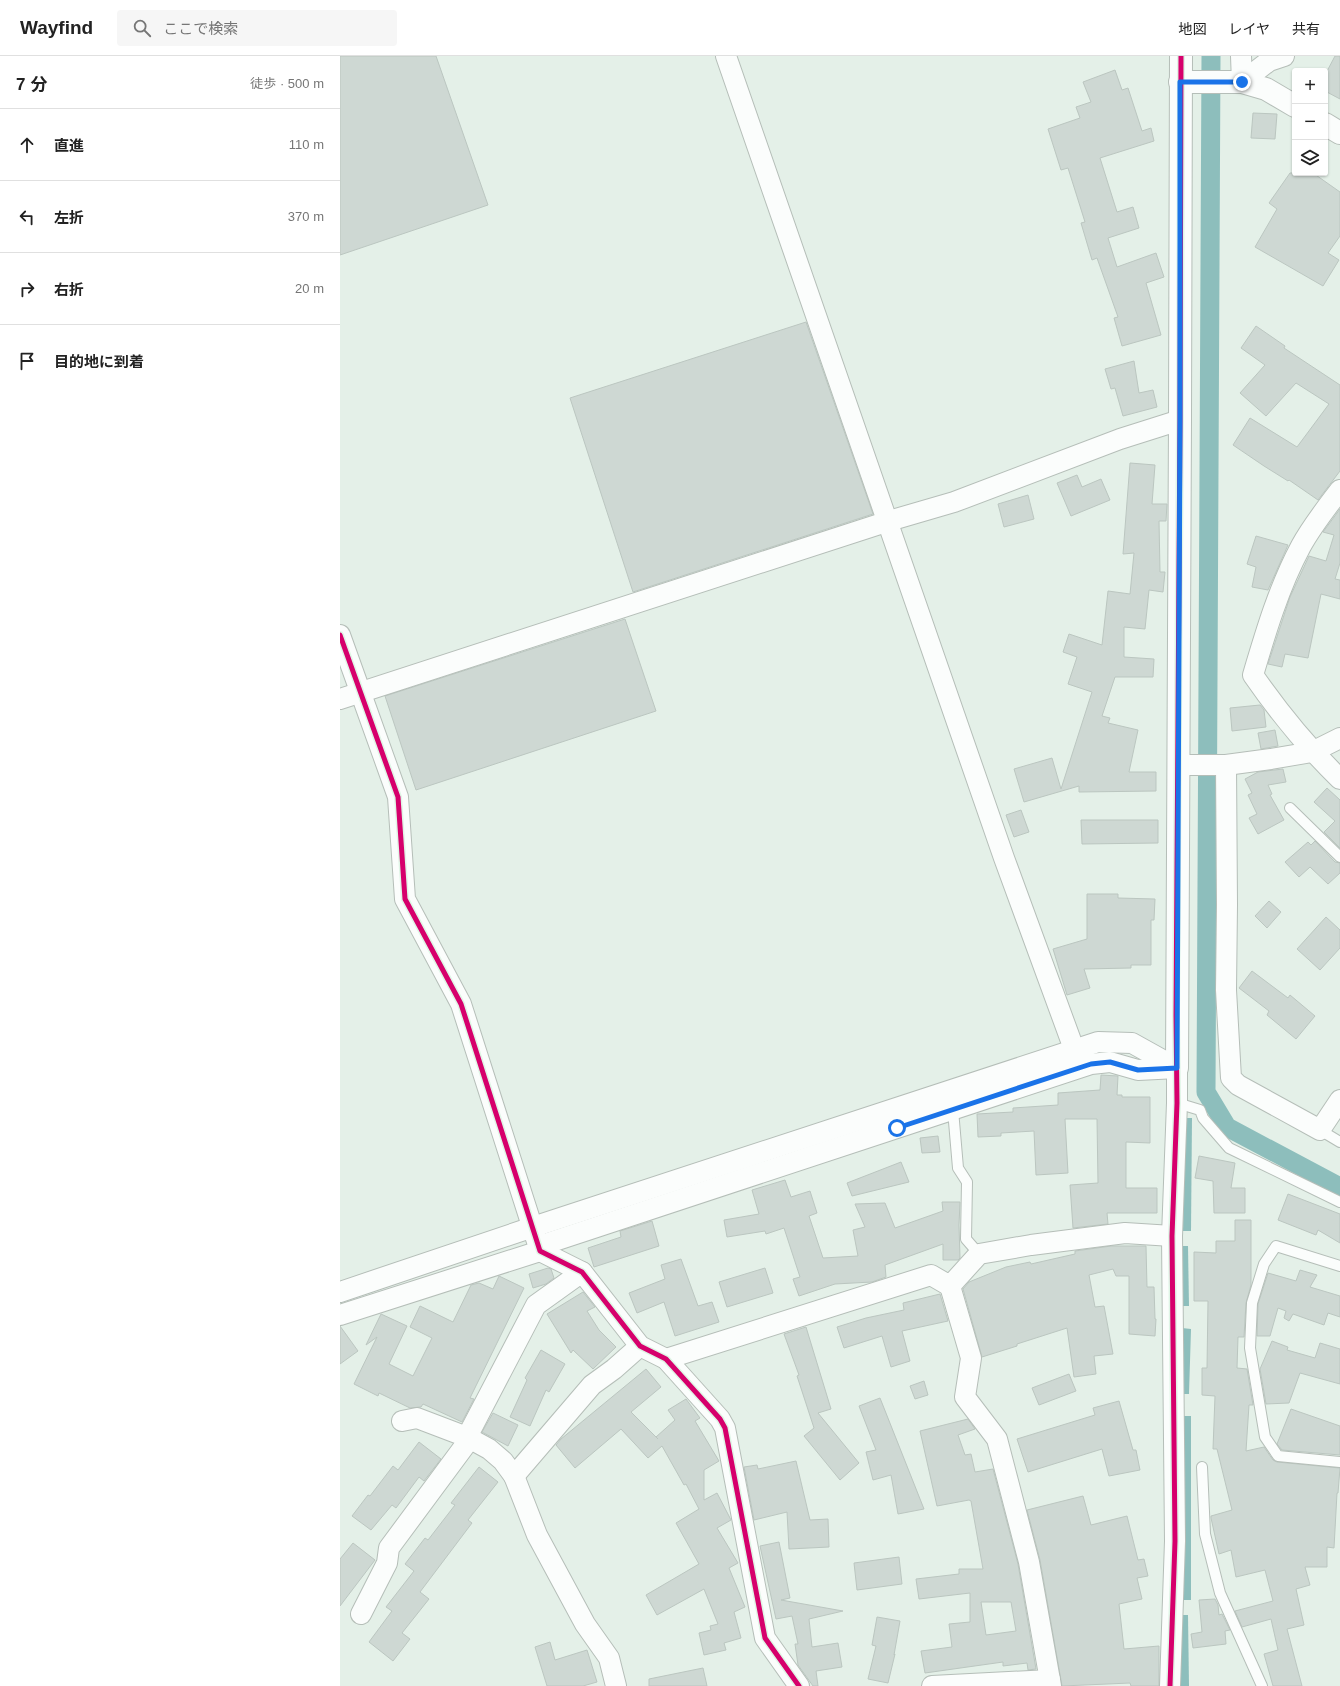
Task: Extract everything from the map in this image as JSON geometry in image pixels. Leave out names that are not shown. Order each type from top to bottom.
[{"type":"street","points":[[726,56],[1004,858],[1074,1049]]},
{"type":"street","points":[[1170,1686],[1175,1540],[1172,1236],[1177,1103],[1181,56]]},
{"type":"street","points":[[1241,56],[1242,82]]},
{"type":"street","points":[[1242,82],[1269,62],[1284,56]]},
{"type":"street","points":[[1180,82],[1242,82],[1266,89],[1292,104]]},
{"type":"street","points":[[1328,126],[1340,133]]},
{"type":"street","points":[[340,699],[888,521],[954,502],[1120,439],[1180,420]]},
{"type":"street","points":[[1340,490],[1316,521],[1301,546],[1271,614],[1253,675],[1277,710],[1312,752],[1340,779]]},
{"type":"street","points":[[340,635],[359,692],[398,797],[405,899],[461,1004],[539,1248],[582,1272],[640,1346],[666,1359],[720,1419],[725,1428],[764,1638],[800,1686]]},
{"type":"street","points":[[1179,765],[1225,765],[1312,752],[1340,738]]},
{"type":"street","points":[[1225,765],[1227,905],[1226,990],[1231,1078],[1238,1085],[1320,1130],[1340,1100]]},
{"type":"street","points":[[340,1292],[533,1227],[1098,1042],[1132,1043],[1177,1068]]},
{"type":"street","points":[[340,1315],[1091,1064],[1110,1062],[1138,1070],[1177,1068]]},
{"type":"street","points":[[947,1091],[953,1110]]},
{"type":"street","points":[[889,1110],[897,1128]]},
{"type":"street","points":[[950,1286],[979,1254],[1031,1245],[1125,1233],[1172,1236]]},
{"type":"street","points":[[361,1614],[387,1563],[389,1548],[466,1444],[467,1437],[536,1305],[582,1272]]},
{"type":"street","points":[[666,1359],[931,1275],[950,1286],[971,1358],[965,1397],[997,1439],[1030,1562],[1050,1683],[932,1686]]},
{"type":"street","points":[[514,1476],[592,1385],[614,1369],[640,1346]]},
{"type":"street","points":[[402,1421],[417,1418],[467,1437],[489,1449],[503,1461],[514,1476],[537,1535],[585,1624],[609,1658],[616,1686]]},
{"type":"lane","points":[[1290,808],[1340,857]]},
{"type":"lane","points":[[1177,1103],[1200,1110],[1202,1118],[1229,1148],[1340,1202]]},
{"type":"lane","points":[[953,1110],[958,1168],[967,1182],[966,1239],[979,1254]]},
{"type":"lane","points":[[1320,1130],[1340,1142]]},
{"type":"lane","points":[[1340,1266],[1276,1246],[1264,1264],[1252,1303],[1250,1348],[1265,1437],[1278,1456],[1340,1462]]},
{"type":"lane","points":[[1202,1467],[1204,1534],[1220,1593],[1262,1686]]},
{"type":"water","points":[[1184,1118],[1192,1118],[1191,1231],[1183,1231]]},
{"type":"water","points":[[1181,1246],[1188,1246],[1189,1306],[1182,1306]]},
{"type":"water","points":[[1182,1328],[1191,1329],[1189,1394],[1180,1394]]},
{"type":"water","points":[[1183,1416],[1191,1416],[1191,1600],[1182,1600]]},
{"type":"water","points":[[1181,1615],[1188,1615],[1189,1686],[1181,1686]]},
{"type":"building","points":[[340,56],[436,56],[488,205],[340,255]]},
{"type":"building","points":[[1335,56],[1340,56],[1340,99],[1328,93],[1328,69]]},
{"type":"building","points":[[1115,70],[1122,90],[1128,88],[1142,131],[1151,128],[1154,141],[1100,158],[1117,212],[1133,207],[1139,228],[1108,238],[1117,267],[1156,253],[1164,277],[1146,283],[1161,335],[1122,346],[1114,318],[1118,317],[1097,258],[1092,260],[1081,223],[1085,222],[1068,168],[1061,170],[1048,129],[1080,118],[1076,107],[1091,102],[1083,82]]},
{"type":"building","points":[[1253,113],[1277,114],[1275,139],[1251,138]]},
{"type":"building","points":[[1290,173],[1292,173],[1292,176],[1317,176],[1340,192],[1340,236],[1328,253],[1339,260],[1323,286],[1255,247],[1277,209],[1269,203]]},
{"type":"building","points":[[806,322],[873,514],[633,592],[570,398]]},
{"type":"building","points":[[1256,326],[1285,346],[1284,348],[1340,385],[1340,471],[1318,500],[1233,445],[1250,418],[1297,447],[1329,404],[1296,383],[1266,416],[1240,393],[1265,365],[1241,348]]},
{"type":"building","points":[[1134,361],[1139,393],[1153,390],[1157,407],[1123,416],[1115,388],[1111,389],[1105,369]]},
{"type":"building","points":[[1130,463],[1155,465],[1152,504],[1167,504],[1166,521],[1159,521],[1160,572],[1165,572],[1163,592],[1149,590],[1145,629],[1124,627],[1124,657],[1154,659],[1153,677],[1115,677],[1102,716],[1110,718],[1108,723],[1138,730],[1129,772],[1156,772],[1156,791],[1079,792],[1079,786],[1024,802],[1014,769],[1052,758],[1061,789],[1092,692],[1068,684],[1077,657],[1063,652],[1069,634],[1102,645],[1108,591],[1130,594],[1134,553],[1123,554]]},
{"type":"building","points":[[1077,475],[1082,487],[1101,479],[1110,500],[1071,516],[1057,483]]},
{"type":"building","points":[[1028,495],[1034,519],[1004,527],[998,504]]},
{"type":"building","points":[[1340,509],[1340,563],[1335,579],[1340,580],[1340,599],[1321,594],[1308,658],[1285,654],[1282,667],[1268,664],[1290,597],[1309,556],[1326,561],[1334,535],[1323,532]]},
{"type":"building","points":[[1256,536],[1288,545],[1268,590],[1252,587],[1256,567],[1247,564]]},
{"type":"building","points":[[625,619],[656,711],[416,790],[385,696]]},
{"type":"building","points":[[1260,705],[1264,710],[1266,727],[1232,731],[1230,708]]},
{"type":"building","points":[[1275,730],[1278,746],[1261,749],[1258,733]]},
{"type":"building","points":[[1283,769],[1286,782],[1268,785],[1272,794],[1270,795],[1284,820],[1258,834],[1249,818],[1257,814],[1248,795],[1252,793],[1245,779],[1258,772]]},
{"type":"building","points":[[1327,788],[1340,800],[1340,848],[1324,832],[1335,821],[1314,802]]},
{"type":"building","points":[[1021,810],[1029,832],[1014,837],[1006,815]]},
{"type":"building","points":[[1081,820],[1158,820],[1158,843],[1082,844]]},
{"type":"building","points":[[1315,841],[1335,862],[1340,863],[1340,873],[1328,884],[1310,867],[1299,877],[1285,862],[1308,842],[1311,845]]},
{"type":"building","points":[[1087,894],[1118,894],[1118,898],[1155,899],[1154,920],[1151,920],[1151,965],[1131,965],[1131,968],[1084,969],[1090,988],[1067,995],[1053,949],[1087,939]]},
{"type":"building","points":[[1269,901],[1281,912],[1267,928],[1255,916]]},
{"type":"building","points":[[1326,917],[1340,930],[1340,948],[1320,970],[1297,949]]},
{"type":"building","points":[[1252,971],[1288,998],[1290,995],[1315,1016],[1296,1039],[1267,1015],[1269,1011],[1239,988]]},
{"type":"building","points":[[1101,1075],[1118,1076],[1117,1095],[1122,1095],[1122,1097],[1150,1097],[1150,1143],[1126,1142],[1126,1188],[1157,1188],[1157,1213],[1107,1213],[1108,1224],[1073,1228],[1070,1185],[1098,1183],[1097,1119],[1065,1119],[1068,1173],[1036,1175],[1034,1131],[1001,1133],[1001,1136],[978,1137],[977,1114],[1013,1112],[1013,1108],[1058,1105],[1058,1093],[1100,1090]]},
{"type":"building","points":[[938,1136],[940,1152],[922,1153],[920,1138]]},
{"type":"building","points":[[1199,1156],[1235,1163],[1231,1188],[1245,1188],[1245,1213],[1214,1213],[1213,1181],[1195,1178]]},
{"type":"building","points":[[901,1162],[909,1182],[852,1196],[847,1183]]},
{"type":"building","points":[[785,1180],[791,1197],[810,1191],[817,1213],[809,1216],[823,1258],[858,1256],[853,1230],[865,1227],[855,1204],[885,1203],[895,1228],[943,1211],[942,1202],[960,1202],[960,1258],[958,1260],[943,1260],[943,1244],[885,1265],[886,1277],[872,1282],[835,1284],[799,1296],[793,1279],[800,1277],[784,1228],[766,1234],[765,1231],[727,1237],[724,1220],[759,1214],[752,1190]]},
{"type":"building","points":[[1288,1194],[1340,1214],[1340,1243],[1318,1230],[1316,1235],[1278,1220]]},
{"type":"building","points":[[1235,1220],[1251,1220],[1251,1285],[1246,1303],[1244,1337],[1238,1337],[1237,1368],[1247,1369],[1253,1405],[1249,1405],[1246,1451],[1264,1447],[1273,1460],[1277,1462],[1340,1468],[1334,1548],[1327,1547],[1327,1567],[1305,1567],[1310,1585],[1296,1589],[1304,1625],[1287,1629],[1302,1686],[1273,1686],[1264,1654],[1278,1650],[1271,1619],[1242,1627],[1235,1611],[1273,1601],[1265,1570],[1236,1577],[1231,1550],[1219,1554],[1211,1518],[1211,1516],[1232,1510],[1217,1449],[1213,1449],[1215,1396],[1202,1395],[1202,1368],[1207,1368],[1208,1301],[1194,1301],[1194,1252],[1216,1253],[1216,1241],[1235,1241]]},
{"type":"building","points":[[652,1221],[659,1246],[594,1267],[588,1248],[621,1237],[620,1231]]},
{"type":"building","points":[[1111,1246],[1146,1246],[1147,1287],[1154,1287],[1156,1319],[1155,1336],[1129,1334],[1129,1276],[1116,1276],[1113,1269],[1089,1275],[1095,1307],[1104,1306],[1113,1354],[1094,1356],[1096,1374],[1074,1377],[1067,1328],[982,1357],[963,1289],[969,1282],[1006,1267],[1030,1262],[1031,1264],[1075,1254],[1075,1251]]},
{"type":"building","points":[[681,1259],[698,1306],[712,1302],[719,1322],[675,1336],[664,1302],[637,1313],[629,1293],[665,1279],[661,1265]]},
{"type":"building","points":[[548,1268],[551,1269],[554,1278],[546,1284],[533,1288],[529,1274]]},
{"type":"building","points":[[765,1268],[773,1293],[727,1307],[719,1282]]},
{"type":"building","points":[[1300,1270],[1317,1275],[1310,1287],[1340,1296],[1340,1317],[1328,1313],[1324,1325],[1293,1314],[1289,1321],[1284,1318],[1286,1311],[1278,1308],[1270,1336],[1257,1336],[1258,1304],[1268,1273],[1296,1281]]},
{"type":"building","points":[[499,1276],[524,1288],[470,1398],[474,1399],[462,1422],[423,1404],[421,1407],[410,1408],[379,1393],[378,1396],[354,1384],[377,1337],[366,1345],[381,1314],[407,1326],[389,1364],[413,1376],[432,1338],[410,1327],[420,1306],[453,1322],[471,1285],[479,1283],[493,1289]]},
{"type":"building","points":[[583,1292],[595,1307],[587,1311],[599,1330],[616,1347],[593,1369],[573,1350],[571,1353],[547,1314]]},
{"type":"building","points":[[940,1294],[948,1321],[902,1331],[910,1361],[891,1367],[882,1336],[844,1348],[837,1327],[866,1318],[904,1310],[903,1303]]},
{"type":"building","points":[[340,1326],[358,1351],[340,1364]]},
{"type":"building","points":[[806,1327],[831,1409],[818,1413],[859,1463],[840,1480],[804,1436],[814,1428],[797,1376],[799,1375],[784,1334]]},
{"type":"building","points":[[1272,1341],[1288,1347],[1287,1350],[1315,1358],[1320,1343],[1340,1349],[1340,1384],[1300,1373],[1289,1403],[1266,1404],[1260,1369]]},
{"type":"building","points":[[541,1350],[565,1364],[549,1392],[546,1390],[530,1426],[510,1417],[527,1380],[525,1378]]},
{"type":"building","points":[[646,1369],[661,1387],[631,1412],[656,1437],[675,1420],[668,1410],[686,1399],[700,1418],[695,1421],[719,1461],[704,1470],[704,1500],[717,1493],[731,1520],[717,1528],[738,1563],[729,1568],[745,1607],[734,1612],[741,1638],[724,1643],[726,1650],[704,1655],[699,1633],[711,1630],[710,1626],[718,1624],[704,1589],[657,1615],[646,1595],[699,1564],[676,1523],[699,1509],[686,1484],[684,1485],[662,1446],[648,1458],[621,1429],[575,1468],[556,1445],[561,1439]]},
{"type":"building","points":[[1069,1374],[1076,1391],[1039,1405],[1032,1388]]},
{"type":"building","points":[[924,1381],[928,1395],[915,1399],[910,1386]]},
{"type":"building","points":[[880,1398],[924,1509],[898,1514],[891,1475],[873,1480],[866,1452],[876,1450],[859,1406]]},
{"type":"building","points":[[1119,1401],[1133,1450],[1136,1450],[1140,1470],[1109,1476],[1102,1449],[1028,1472],[1017,1439],[1095,1415],[1093,1408]]},
{"type":"building","points":[[1291,1409],[1340,1426],[1340,1455],[1282,1450],[1277,1444]]},
{"type":"building","points":[[493,1413],[518,1425],[508,1446],[482,1432]]},
{"type":"building","points":[[968,1419],[975,1429],[958,1435],[965,1455],[971,1454],[975,1472],[993,1469],[1018,1564],[1036,1669],[1028,1670],[1027,1663],[1003,1666],[1003,1662],[925,1673],[921,1651],[952,1647],[949,1624],[970,1622],[970,1593],[919,1599],[916,1579],[959,1574],[959,1569],[983,1569],[971,1501],[969,1500],[937,1506],[920,1431]],"holes":[[[981,1602],[1011,1602],[1016,1631],[986,1635]]]},
{"type":"building","points":[[419,1442],[441,1459],[424,1481],[419,1477],[396,1508],[392,1505],[371,1530],[352,1516],[368,1495],[370,1496],[393,1466],[398,1470]]},
{"type":"building","points":[[796,1461],[810,1520],[828,1519],[829,1547],[789,1549],[787,1512],[754,1520],[744,1467],[757,1465],[758,1469]]},
{"type":"building","points":[[479,1467],[498,1482],[468,1520],[472,1523],[420,1592],[429,1599],[402,1633],[410,1639],[393,1661],[369,1642],[392,1611],[386,1607],[414,1571],[405,1564],[425,1538],[428,1540],[455,1505],[451,1503]]},
{"type":"building","points":[[1083,1496],[1091,1525],[1127,1516],[1138,1560],[1144,1559],[1148,1576],[1137,1578],[1142,1599],[1119,1604],[1124,1649],[1159,1646],[1159,1686],[1131,1686],[1130,1683],[1062,1686],[1040,1560],[1027,1510]]},
{"type":"building","points":[[779,1542],[790,1598],[781,1600],[843,1611],[809,1619],[812,1647],[838,1643],[842,1667],[816,1671],[818,1686],[813,1686],[798,1665],[795,1644],[798,1644],[792,1616],[776,1619],[760,1546]]},
{"type":"building","points":[[353,1543],[375,1560],[340,1606],[340,1559]]},
{"type":"building","points":[[899,1557],[902,1584],[857,1590],[854,1563]]},
{"type":"building","points":[[1215,1599],[1218,1605],[1219,1615],[1222,1614],[1230,1630],[1225,1631],[1226,1644],[1193,1648],[1191,1634],[1202,1632],[1199,1600]]},
{"type":"building","points":[[877,1617],[900,1621],[894,1655],[895,1654],[888,1683],[868,1679],[876,1646],[872,1645]]},
{"type":"building","points":[[550,1642],[555,1660],[587,1650],[597,1682],[583,1686],[547,1686],[535,1647]]},
{"type":"building","points":[[703,1668],[707,1686],[649,1686],[649,1679]]},
{"type":"waterway","points":[[1211,56],[1206,1092],[1227,1127],[1340,1187]]},
{"type":"cycle path","points":[[1170,1686],[1175,1541],[1172,1236],[1177,1103],[1176,1015],[1181,56]]},
{"type":"cycle path","points":[[340,635],[398,797],[405,899],[461,1004],[540,1251],[582,1272],[640,1346],[666,1359],[720,1419],[725,1428],[765,1638],[799,1686]]},
{"type":"route","points":[[897,1128],[1091,1064],[1110,1062],[1138,1070],[1177,1068],[1180,82],[1242,82]]}]
